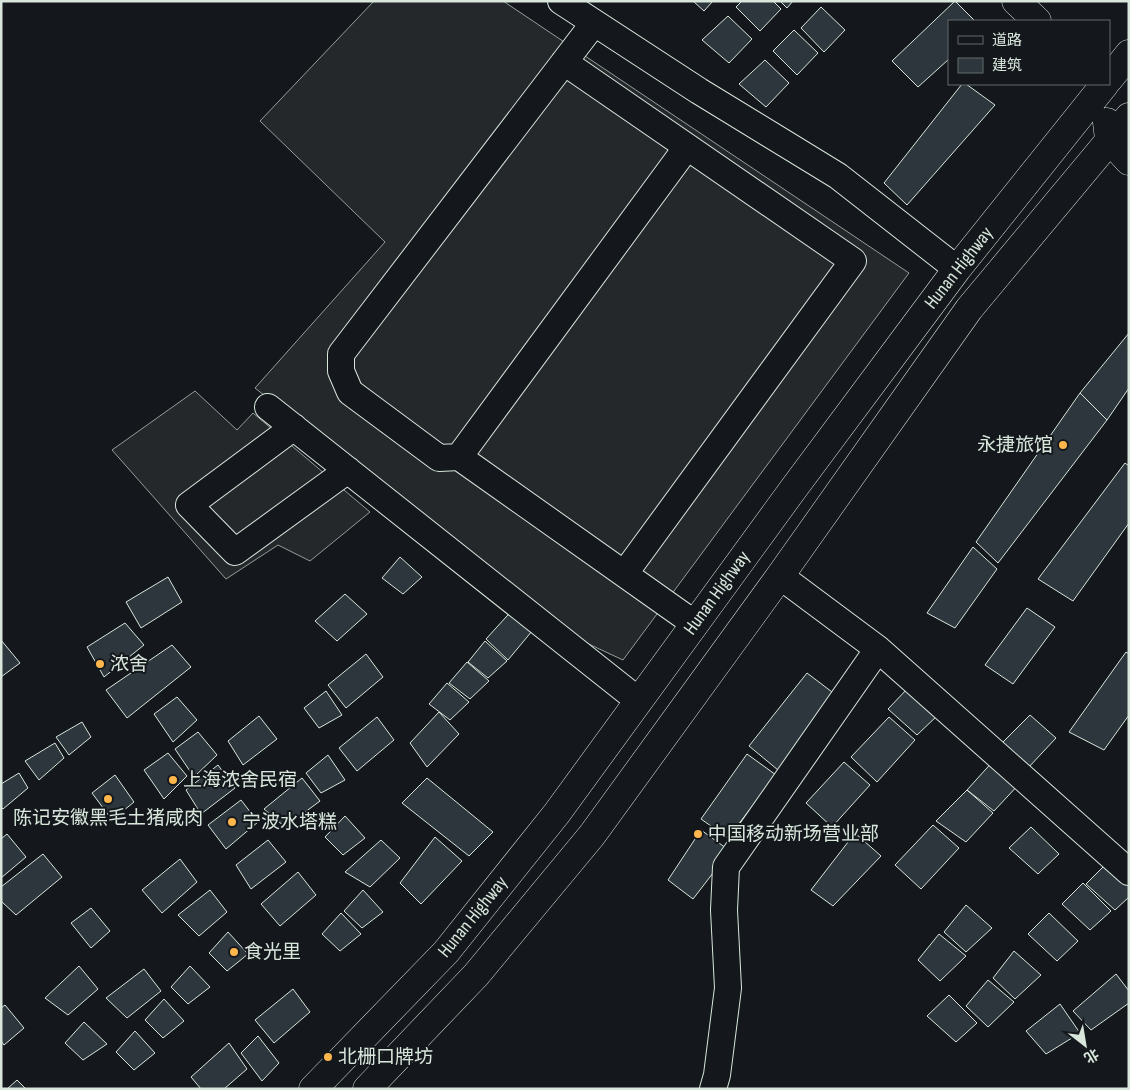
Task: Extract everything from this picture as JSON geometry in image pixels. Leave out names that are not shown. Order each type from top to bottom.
[{"type":"main road","points":[[1016,1],[1036,20]]},
{"type":"main road","name":"Hunan Highway","points":[[1110,84],[1129,54]]},
{"type":"main road","name":"Hunan Highway","points":[[313,1089],[446,952],[557,813],[957,269],[1109,85]]},
{"type":"main road","points":[[1110,85],[1109,139],[1129,161]]},
{"type":"main road","name":"Hunan Highway","points":[[367,1089],[476,976],[592,835],[780,576],[969,310],[1129,117]]},
{"type":"street","points":[[561,1],[699,91],[838,176],[957,269]]},
{"type":"street","points":[[594,23],[341,354],[341,371],[350,392],[439,458],[460,457],[695,624]]},
{"type":"street","points":[[564,62],[853,261],[624,573]]},
{"type":"street","points":[[460,457],[687,147]]},
{"type":"street","points":[[268,407],[639,701]]},
{"type":"street","points":[[294,428],[189,505],[235,552],[348,470]]},
{"type":"street","points":[[780,576],[878,649],[1129,872]]},
{"type":"street","points":[[712,1089],[718,1075],[728,988],[724,910],[726,868],[878,649]]},
{"type":"shaded area","points":[[374,1],[503,1],[909,273],[623,660],[563,632],[255,388],[385,242],[260,121]]},
{"type":"shaded area","points":[[195,391],[237,430],[253,413],[370,512],[310,561],[278,545],[226,579],[112,450]]},
{"type":"building","points":[[693,1],[713,1],[704,11]]},
{"type":"building","points":[[742,1],[773,1],[781,9],[760,31],[736,7]]},
{"type":"building","points":[[780,1],[793,1],[787,8]]},
{"type":"building","points":[[955,1],[974,20],[948,20],[948,60],[918,87],[892,61]]},
{"type":"building","points":[[821,7],[845,30],[824,52],[801,28]]},
{"type":"building","points":[[728,16],[752,39],[729,63],[702,40]]},
{"type":"building","points":[[794,30],[818,53],[797,75],[773,51]]},
{"type":"building","points":[[765,60],[789,83],[766,107],[739,84]]},
{"type":"building","points":[[961,85],[967,85],[995,105],[907,205],[884,183]]},
{"type":"building","points":[[1129,333],[1129,388],[1107,420],[1080,393]]},
{"type":"building","points":[[1080,393],[1107,420],[998,563],[976,542]]},
{"type":"building","points":[[1125,463],[1129,466],[1129,523],[1073,601],[1038,579]]},
{"type":"building","points":[[973,547],[997,569],[955,628],[927,613]]},
{"type":"building","points":[[400,557],[422,577],[403,594],[382,578]]},
{"type":"building","points":[[168,577],[182,602],[141,628],[126,602]]},
{"type":"building","points":[[345,594],[367,614],[337,641],[315,621]]},
{"type":"building","points":[[517,605],[537,625],[508,660],[486,639]]},
{"type":"building","points":[[1027,608],[1055,627],[1013,684],[985,665]]},
{"type":"building","points":[[125,623],[144,645],[104,677],[87,647]]},
{"type":"building","points":[[1,640],[20,663],[1,677]]},
{"type":"building","points":[[485,641],[507,661],[488,678],[468,662]]},
{"type":"building","points":[[172,645],[191,667],[127,718],[106,690]]},
{"type":"building","points":[[1126,652],[1129,654],[1129,715],[1104,750],[1069,732]]},
{"type":"building","points":[[366,654],[383,677],[346,708],[328,685]]},
{"type":"building","points":[[467,662],[489,681],[470,699],[449,683]]},
{"type":"building","points":[[807,673],[836,695],[778,770],[749,746]]},
{"type":"building","points":[[447,683],[469,702],[450,720],[429,704]]},
{"type":"building","points":[[909,687],[938,715],[917,735],[888,709]]},
{"type":"building","points":[[326,691],[342,715],[319,728],[304,708]]},
{"type":"building","points":[[177,697],[197,720],[173,742],[154,714]]},
{"type":"building","points":[[439,712],[459,734],[427,767],[410,743]]},
{"type":"building","points":[[1030,715],[1056,738],[1028,768],[999,746]]},
{"type":"building","points":[[259,716],[277,739],[243,765],[228,741]]},
{"type":"building","points":[[377,717],[394,740],[357,771],[339,748]]},
{"type":"building","points":[[889,717],[915,740],[877,782],[851,757]]},
{"type":"building","points":[[82,722],[91,737],[69,755],[56,737]]},
{"type":"building","points":[[198,732],[217,755],[194,777],[175,749]]},
{"type":"building","points":[[55,743],[64,758],[39,780],[25,761]]},
{"type":"building","points":[[168,753],[187,776],[164,799],[144,770]]},
{"type":"building","points":[[747,754],[776,775],[728,838],[701,819]]},
{"type":"building","points":[[328,755],[345,780],[321,793],[306,773]]},
{"type":"building","points":[[995,759],[1021,782],[994,811],[967,790]]},
{"type":"building","points":[[844,762],[870,785],[832,827],[806,803]]},
{"type":"building","points":[[218,765],[235,788],[201,814],[186,790]]},
{"type":"building","points":[[19,773],[28,788],[3,809],[1,807],[1,784]]},
{"type":"building","points":[[115,775],[134,802],[112,820],[92,793]]},
{"type":"building","points":[[302,778],[320,801],[285,827],[264,809]]},
{"type":"building","points":[[427,778],[493,832],[469,856],[402,803]]},
{"type":"building","points":[[967,790],[993,813],[966,842],[936,821]]},
{"type":"building","points":[[241,800],[258,822],[226,849],[208,825]]},
{"type":"building","points":[[345,816],[365,838],[343,855],[325,837]]},
{"type":"building","points":[[933,825],[959,848],[921,889],[895,865]]},
{"type":"building","points":[[1031,827],[1059,854],[1038,874],[1009,848]]},
{"type":"building","points":[[701,830],[730,851],[693,899],[668,880]]},
{"type":"building","points":[[855,833],[881,856],[833,906],[811,890]]},
{"type":"building","points":[[7,834],[26,857],[1,878],[1,839]]},
{"type":"building","points":[[435,837],[462,861],[421,904],[400,883]]},
{"type":"building","points":[[268,840],[286,862],[251,889],[236,865]]},
{"type":"building","points":[[381,840],[400,858],[370,887],[345,872]]},
{"type":"building","points":[[43,854],[62,877],[16,915],[1,901],[1,887]]},
{"type":"building","points":[[180,859],[197,882],[162,913],[142,890]]},
{"type":"building","points":[[1107,863],[1129,884],[1129,897],[1115,910],[1086,884]]},
{"type":"building","points":[[298,872],[316,895],[280,926],[261,904]]},
{"type":"building","points":[[1083,883],[1111,911],[1090,930],[1062,904]]},
{"type":"building","points":[[210,890],[227,912],[199,936],[178,915]]},
{"type":"building","points":[[363,890],[383,912],[362,928],[344,911]]},
{"type":"building","points":[[966,905],[992,928],[966,952],[944,932]]},
{"type":"building","points":[[91,908],[110,931],[91,948],[71,923]]},
{"type":"building","points":[[341,913],[361,934],[340,951],[322,934]]},
{"type":"building","points":[[1049,913],[1078,941],[1057,961],[1028,934]]},
{"type":"building","points":[[228,932],[248,954],[227,971],[209,953]]},
{"type":"building","points":[[939,934],[966,956],[940,981],[918,960]]},
{"type":"building","points":[[1014,951],[1041,975],[1015,999],[993,978]]},
{"type":"building","points":[[79,966],[98,989],[68,1015],[45,998]]},
{"type":"building","points":[[190,966],[210,987],[188,1004],[171,987]]},
{"type":"building","points":[[144,969],[161,991],[127,1018],[106,998]]},
{"type":"building","points":[[1116,974],[1129,991],[1129,1003],[1091,1030],[1073,1011]]},
{"type":"building","points":[[988,980],[1014,1002],[988,1027],[966,1006]]},
{"type":"building","points":[[293,989],[310,1012],[274,1043],[255,1020]]},
{"type":"building","points":[[949,995],[977,1023],[956,1042],[927,1016]]},
{"type":"building","points":[[164,999],[184,1021],[163,1038],[145,1020]]},
{"type":"building","points":[[1060,1004],[1080,1033],[1046,1054],[1026,1031]]},
{"type":"building","points":[[5,1005],[24,1028],[4,1045],[1,1041],[1,1008]]},
{"type":"building","points":[[84,1022],[107,1044],[83,1060],[65,1043]]},
{"type":"building","points":[[135,1031],[155,1053],[134,1070],[116,1052]]},
{"type":"building","points":[[258,1036],[279,1063],[262,1081],[241,1053]]},
{"type":"building","points":[[229,1043],[247,1069],[224,1089],[201,1089],[191,1077]]},
{"type":"building","points":[[17,1080],[26,1089],[7,1089]]},
{"type":"place","name":"永捷旅馆","points":[[1063,445]]},
{"type":"place","name":"浓舍","points":[[100,664]]},
{"type":"place","name":"上海浓舍民宿","points":[[173,780]]},
{"type":"place","name":"陈记安徽黑毛土猪咸肉","points":[[108,799]]},
{"type":"place","name":"宁波水塔糕","points":[[232,822]]},
{"type":"place","name":"中国移动新场营业部","points":[[698,834]]},
{"type":"place","name":"食光里","points":[[234,952]]},
{"type":"place","name":"北栅口牌坊","points":[[328,1057]]}]
